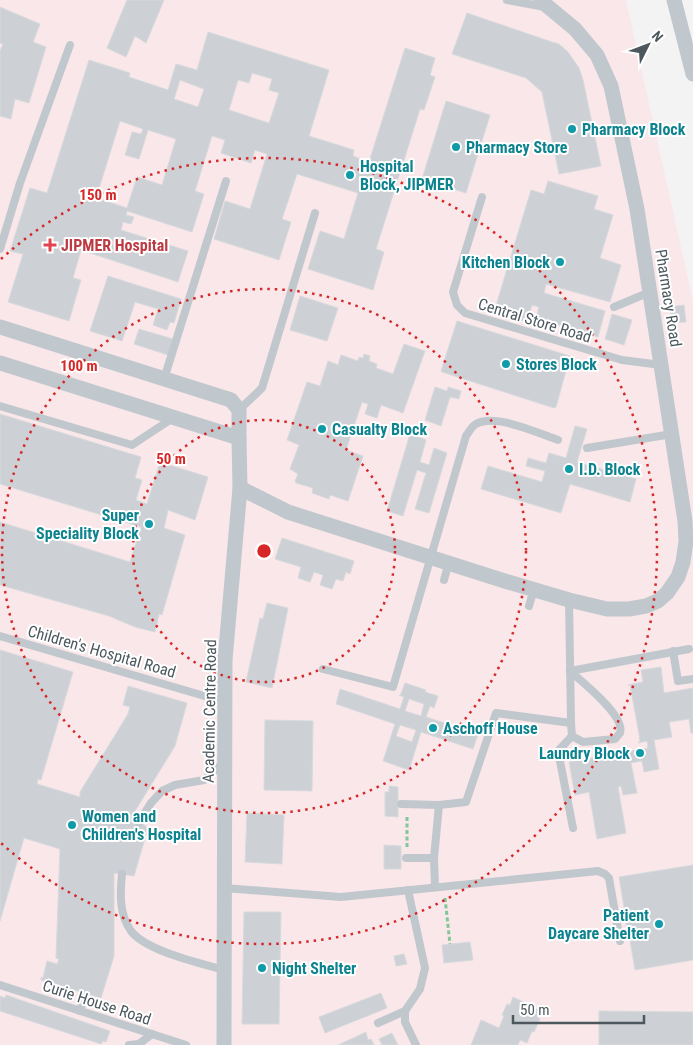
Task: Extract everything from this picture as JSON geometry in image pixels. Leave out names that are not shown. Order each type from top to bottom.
[{"type":"street","points":[[674,0],[693,74]]},
{"type":"street","name":"Pharmacy Road","points":[[240,488],[288,512],[534,590],[607,609],[629,609],[646,606],[667,593],[678,577],[683,562],[686,541],[685,521],[637,209],[611,86],[597,55],[574,29],[543,3]]},
{"type":"street","points":[[0,327],[231,400],[239,410]]},
{"type":"street","points":[[0,363],[239,438]]},
{"type":"street","name":"Academic Centre Road","points":[[224,1045],[225,660],[240,488],[239,410]]},
{"type":"lane","points":[[507,0],[543,3]]},
{"type":"lane","points":[[0,249],[20,183],[70,45]]},
{"type":"lane","points":[[164,378],[226,181]]},
{"type":"lane","name":"Central Store Road","points":[[482,197],[453,292],[457,305],[464,313],[622,360],[661,365]]},
{"type":"lane","points":[[239,410],[262,388],[315,213]]},
{"type":"lane","points":[[614,307],[650,292]]},
{"type":"lane","points":[[0,406],[132,445],[173,418]]},
{"type":"lane","points":[[322,669],[393,687],[466,436],[474,425],[486,420],[504,422],[558,440]]},
{"type":"lane","points":[[587,448],[672,434]]},
{"type":"lane","points":[[444,580],[448,562]]},
{"type":"lane","points":[[530,606],[534,590]]},
{"type":"lane","points":[[569,600],[572,736],[558,751],[573,828]]},
{"type":"lane","name":"Children's Hospital Road","points":[[0,636],[225,702]]},
{"type":"lane","points":[[570,671],[689,648]]},
{"type":"lane","points":[[673,651],[678,681],[693,680]]},
{"type":"lane","points":[[570,671],[611,708],[620,727],[620,733],[615,739],[583,742],[572,736]]},
{"type":"lane","points":[[404,804],[439,805],[466,802],[496,713],[571,724]]},
{"type":"lane","points":[[139,822],[151,803],[162,791],[175,785],[204,780],[225,761]]},
{"type":"lane","points":[[439,805],[434,858],[439,887]]},
{"type":"lane","points":[[406,858],[434,858]]},
{"type":"lane","points":[[225,888],[341,897],[598,871],[609,878],[620,941]]},
{"type":"lane","points":[[122,874],[121,907],[124,918],[134,934],[168,953],[224,970]]},
{"type":"lane","points":[[378,1023],[405,1011],[420,989],[425,968],[408,890]]},
{"type":"lane","name":"Curie House Road","points":[[0,985],[186,1045]]},
{"type":"lane","points":[[80,1011],[85,994]]},
{"type":"lane","points":[[405,1011],[405,1022],[416,1045]]},
{"type":"lane","points":[[129,1045],[139,1044],[152,1034]]},
{"type":"path","points":[[404,804],[406,858]]},
{"type":"path","points":[[439,887],[450,944]]},
{"type":"shaded area","points":[[0,0],[626,0],[693,301],[693,1045],[0,1045]]},
{"type":"building","points":[[127,0],[164,0],[146,43],[135,36],[126,57],[107,48]]},
{"type":"building","points":[[0,7],[40,24],[33,42],[46,47],[29,103],[15,99],[11,119],[0,116],[0,51],[3,44],[0,43]]},
{"type":"building","name":"Pharmacy Block","points":[[467,13],[559,44],[568,52],[579,68],[583,80],[601,166],[559,174],[542,92],[526,78],[452,54]]},
{"type":"building","name":"Hospital Block, JIPMER","points":[[208,32],[329,70],[309,136],[354,150],[353,156],[369,162],[405,48],[435,58],[430,75],[435,77],[424,110],[420,109],[376,249],[384,252],[373,290],[308,269],[320,231],[344,239],[358,193],[297,174],[282,219],[291,222],[279,260],[214,239],[225,201],[250,209],[267,154],[255,150],[251,163],[221,153],[225,140],[212,136],[195,191],[204,194],[192,232],[127,211],[126,215],[134,217],[131,224],[123,222],[121,230],[188,251],[178,282],[81,250],[73,278],[81,280],[69,321],[8,302],[23,254],[10,251],[30,188],[47,193],[89,60],[130,73],[129,77],[168,90],[176,64],[197,70]],"holes":[[[252,73],[272,79],[269,90],[279,93],[269,123],[229,110],[238,80],[249,83]],[[180,80],[204,89],[198,107],[174,99]],[[120,121],[143,129],[141,134],[132,132],[125,155],[139,159],[148,130],[176,139],[162,185],[137,177],[127,208],[96,198]]]},
{"type":"building","name":"Pharmacy Store","points":[[446,101],[490,115],[466,193],[422,179]]},
{"type":"building","name":"Kitchen Block","points":[[548,181],[598,196],[594,209],[613,215],[600,258],[621,265],[610,302],[546,284],[544,293],[605,311],[598,337],[580,332],[578,337],[560,331],[561,326],[536,318],[539,307],[532,305],[527,322],[494,312],[531,190],[544,194]]},
{"type":"building","points":[[108,276],[181,299],[174,323],[170,322],[167,330],[153,325],[158,309],[135,302],[122,341],[90,331]]},
{"type":"building","points":[[300,296],[338,308],[327,341],[290,330]]},
{"type":"building","points":[[684,305],[686,322],[672,323],[670,307]]},
{"type":"building","points":[[612,314],[632,320],[624,345],[605,339]]},
{"type":"building","name":"Stores Block","points":[[457,321],[570,356],[556,407],[554,408],[442,372]]},
{"type":"building","points":[[139,329],[173,339],[168,355],[134,344]]},
{"type":"building","name":"Casualty Block","points":[[404,344],[425,351],[403,413],[381,405],[377,418],[365,414],[368,404],[362,402],[346,450],[363,456],[348,501],[330,495],[329,499],[312,493],[313,488],[296,483],[298,474],[290,469],[299,445],[287,440],[307,382],[320,386],[328,361],[338,365],[341,355],[358,361],[359,357],[363,358],[364,354],[370,356],[369,361],[377,364],[376,368],[393,374]]},
{"type":"building","points":[[435,387],[447,391],[448,387],[461,391],[459,399],[450,397],[441,426],[425,420]]},
{"type":"building","name":"Super Speciality Block","points":[[0,414],[141,457],[135,478],[142,480],[136,500],[147,504],[160,462],[208,477],[195,520],[168,510],[164,528],[185,535],[162,615],[159,614],[155,632],[135,627],[109,616],[0,585],[0,522],[130,562],[141,527],[0,484]]},
{"type":"building","name":"I.D. Block","points":[[575,426],[587,429],[577,462],[636,479],[630,502],[570,484],[561,513],[481,489],[488,466],[542,482],[545,471],[526,466],[528,458],[546,463],[549,453],[566,458]]},
{"type":"building","points":[[410,434],[426,440],[420,462],[429,465],[434,448],[447,453],[429,513],[415,509],[426,473],[417,470],[403,516],[387,511]]},
{"type":"building","points":[[282,538],[354,561],[350,574],[346,572],[343,581],[336,579],[332,589],[320,585],[323,575],[314,572],[310,582],[298,578],[301,567],[275,559]]},
{"type":"building","points":[[267,603],[288,608],[272,688],[246,682],[260,618],[263,619]]},
{"type":"building","name":"Women and Children's Hospital","points":[[0,650],[73,672],[41,780],[38,779],[37,784],[80,797],[80,792],[128,714],[130,707],[123,705],[128,686],[187,703],[175,746],[132,816],[148,828],[134,876],[114,873],[114,956],[101,998],[41,980],[47,961],[57,964],[59,959],[56,958],[60,849],[24,838],[0,921]]},
{"type":"building","name":"Laundry Block","points":[[661,667],[664,693],[693,688],[693,733],[691,733],[689,719],[669,722],[672,737],[654,740],[659,769],[644,772],[642,761],[631,763],[637,793],[623,795],[621,786],[618,787],[626,833],[597,839],[589,792],[575,795],[569,762],[648,748],[647,741],[638,743],[640,741],[639,734],[630,685],[628,685],[643,682],[641,670]]},
{"type":"building","name":"Aschoff House","points":[[405,683],[438,696],[434,708],[430,706],[426,717],[478,734],[473,749],[421,732],[409,770],[383,761],[395,724],[336,704],[340,689],[400,709],[404,697],[400,695]],"holes":[[[409,699],[424,704],[421,716],[405,711]],[[400,725],[416,730],[412,742],[396,736]]]},
{"type":"building","points":[[265,720],[313,721],[312,791],[264,790]]},
{"type":"building","points":[[389,786],[398,787],[398,817],[385,816],[385,792],[389,792]]},
{"type":"building","points":[[247,813],[284,815],[282,864],[245,862]]},
{"type":"building","points":[[384,845],[401,846],[401,869],[384,869]]},
{"type":"building","name":"Patient Daycare Shelter","points":[[693,865],[693,960],[635,970],[624,917],[619,877]]},
{"type":"building","name":"Night Shelter","points":[[244,912],[281,912],[279,1024],[242,1024]]},
{"type":"building","points":[[470,942],[473,960],[444,963],[442,945]]},
{"type":"building","points":[[404,954],[407,964],[396,966],[394,956]]},
{"type":"building","points":[[381,993],[387,1008],[325,1033],[319,1017]]},
{"type":"building","points":[[6,995],[110,1031],[106,1042],[103,1041],[101,1044],[0,1011],[0,996],[5,998]]},
{"type":"building","points":[[513,997],[542,1011],[534,1032],[532,1031],[527,1043],[520,1040],[518,1045],[471,1045],[481,1020],[499,1028],[504,1016],[502,1015],[507,1004],[510,1005]]},
{"type":"building","points":[[599,1011],[693,1012],[693,1045],[599,1045]]},
{"type":"building","points":[[366,1032],[368,1040],[371,1039],[374,1045],[338,1045]]},
{"type":"building","points":[[392,1033],[398,1045],[382,1045],[379,1039]]},
{"type":"place","name":"Pharmacy Block","points":[[572,129]]},
{"type":"place","name":"Pharmacy Store","points":[[456,147]]},
{"type":"place","name":"Hospital Block, JIPMER","points":[[350,175]]},
{"type":"place","name":"JIPMER Hospital","points":[[50,245]]},
{"type":"place","name":"Kitchen Block","points":[[560,262]]},
{"type":"place","name":"Stores Block","points":[[506,364]]},
{"type":"place","name":"Casualty Block","points":[[322,429]]},
{"type":"place","name":"I.D. Block","points":[[569,469]]},
{"type":"place","name":"Super Speciality Block","points":[[149,524]]},
{"type":"place","name":"Aschoff House","points":[[433,728]]},
{"type":"place","name":"Laundry Block","points":[[640,753]]},
{"type":"place","name":"Women and Children's Hospital","points":[[72,825]]},
{"type":"place","name":"Patient Daycare Shelter","points":[[659,924]]},
{"type":"place","name":"Night Shelter","points":[[262,968]]}]
